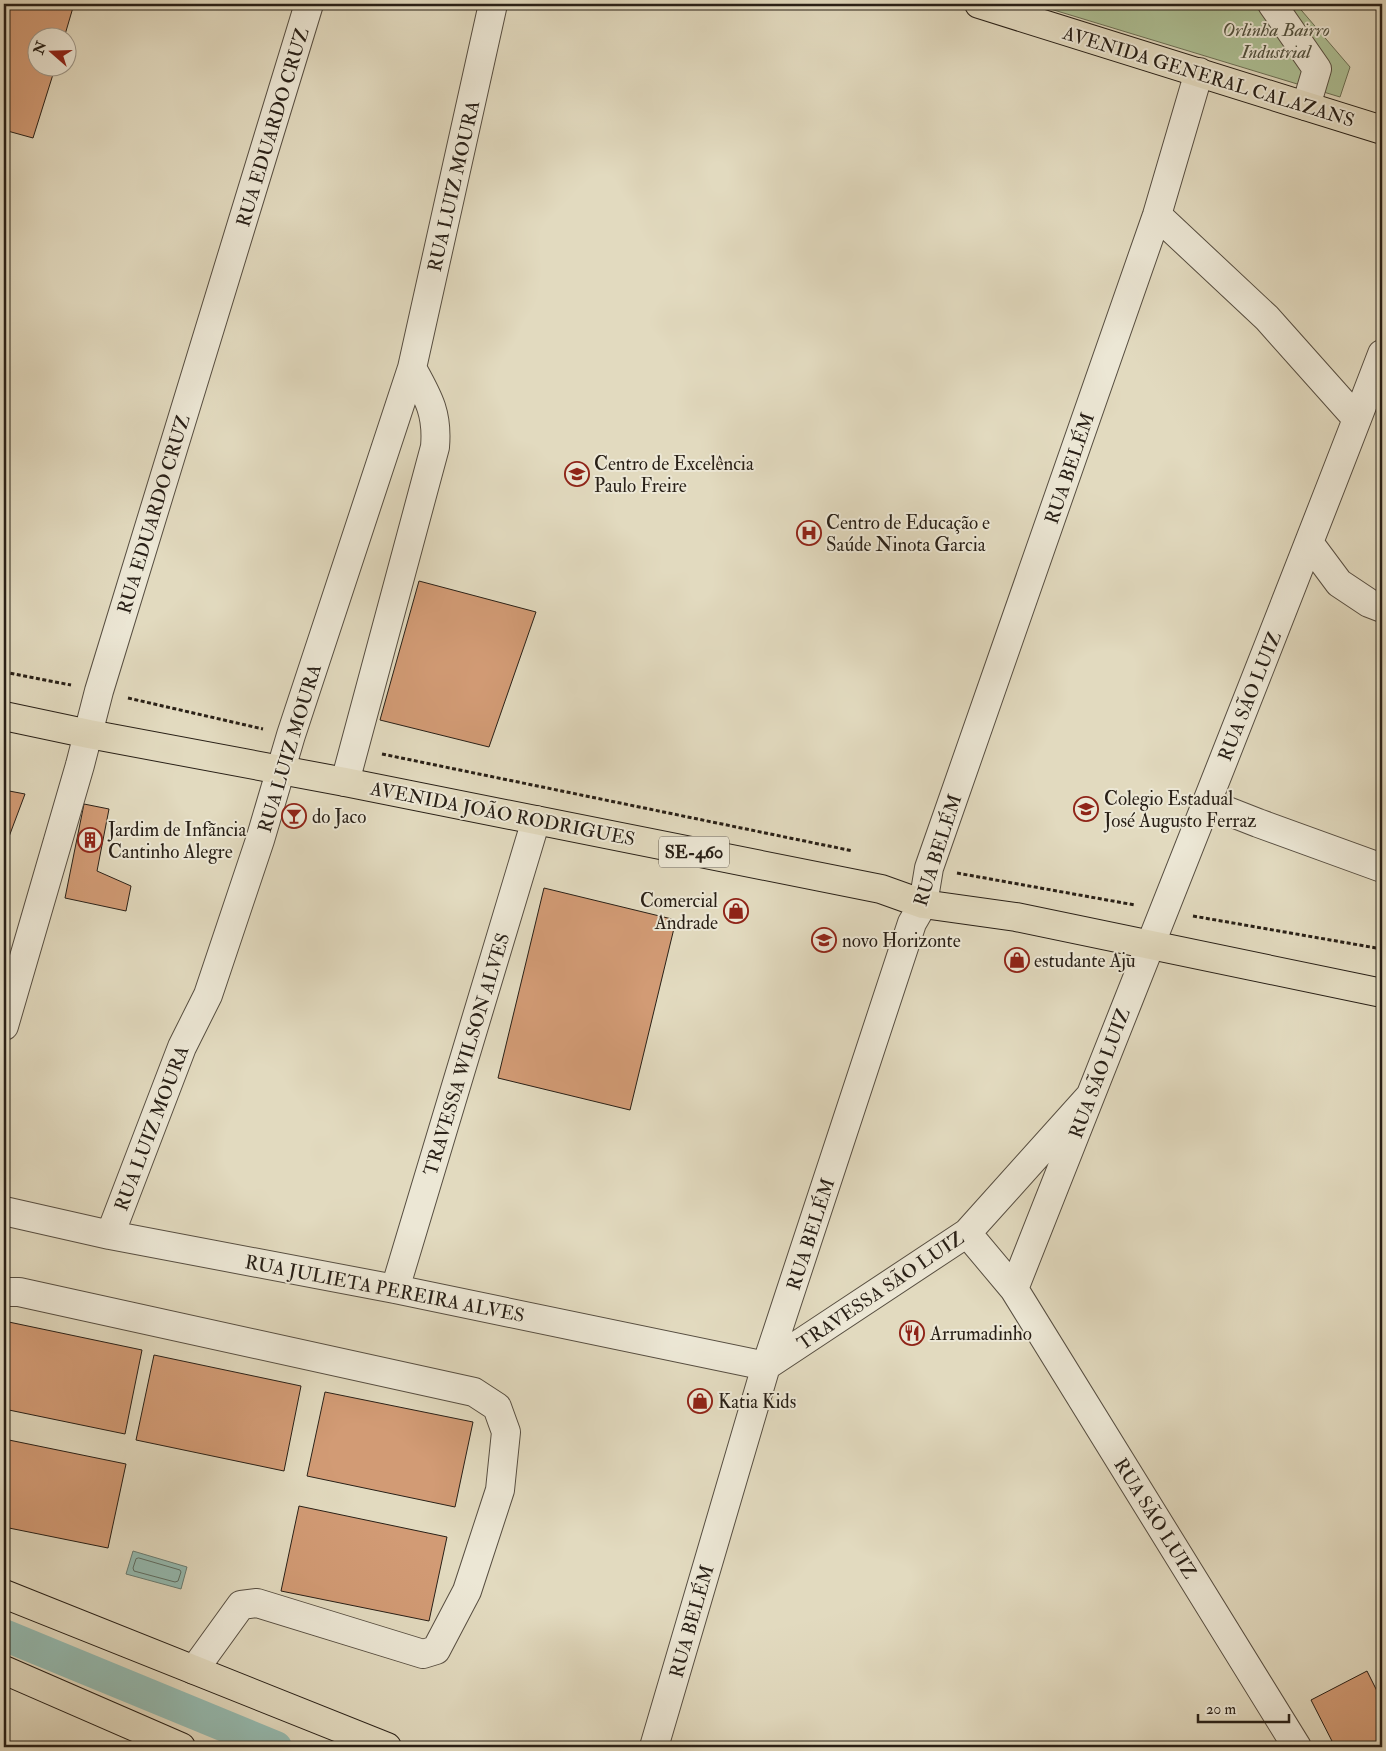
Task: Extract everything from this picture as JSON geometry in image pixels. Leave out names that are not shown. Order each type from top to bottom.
[{"type":"main road","name":"AVENIDA GENERAL CALAZANS","points":[[979,4],[1382,130]]},
{"type":"main road","name":"AVENIDA JOÃO RODRIGUES","points":[[4,716],[881,889],[923,904],[1016,917],[1382,993]]},
{"type":"main road","points":[[4,1594],[194,1670],[344,1740],[387,1747]]},
{"type":"main road","points":[[4,1670],[181,1747]]},
{"type":"street","name":"RUA EDUARDO CRUZ","points":[[4,1026],[89,734],[99,691],[310,4]]},
{"type":"street","name":"RUA LUIZ MOURA","points":[[110,1235],[182,1047],[208,995],[260,840],[290,735],[412,368],[493,4]]},
{"type":"street","points":[[1272,4],[1317,69],[1306,106]]},
{"type":"street","name":"RUA BELÉM","points":[[654,1747],[766,1366],[912,923],[923,904],[929,868],[1157,215],[1199,72]]},
{"type":"street","points":[[1157,215],[1267,318],[1357,419]]},
{"type":"street","name":"RUA SÃO LUIZ","points":[[1014,1289],[1310,544],[1382,354]]},
{"type":"street","points":[[346,782],[434,447],[436,430],[430,399],[412,368]]},
{"type":"street","points":[[1310,544],[1338,583],[1369,603],[1382,608]]},
{"type":"street","points":[[1206,802],[1382,868]]},
{"type":"street","name":"TRAVESSA WILSON ALVES","points":[[395,1289],[536,820]]},
{"type":"street","name":"TRAVESSA SÃO LUIZ","points":[[766,1366],[967,1233],[1090,1096]]},
{"type":"street","name":"RUA JULIETA PEREIRA ALVES","points":[[4,1211],[110,1235],[395,1289],[766,1366]]},
{"type":"street","name":"RUA SÃO LUIZ","points":[[967,1233],[1014,1289],[1298,1747]]},
{"type":"street","points":[[4,1292],[19,1292],[474,1392],[497,1407],[506,1432],[500,1490],[467,1591],[436,1650],[423,1654],[256,1603],[241,1605],[194,1670]]},
{"type":"path","points":[[4,672],[99,691],[290,735]]},
{"type":"path","points":[[355,749],[862,853]]},
{"type":"path","points":[[929,868],[1382,949]]},
{"type":"green space","name":"Orlinha Bairro Industrial","points":[[1034,4],[1296,4],[1350,67],[1340,97]]},
{"type":"water","points":[[133,1551],[187,1567],[181,1589],[126,1574]]},
{"type":"building","points":[[4,4],[74,4],[67,28],[28,28],[28,78],[52,78],[33,138],[4,130]]},
{"type":"building","points":[[419,581],[536,612],[489,747],[380,720]]},
{"type":"building","points":[[4,790],[25,794],[4,850]]},
{"type":"building","name":"Jardim de Infãncia Cantinho Alegre","points":[[84,804],[109,809],[97,871],[131,886],[126,911],[65,898]]},
{"type":"building","points":[[544,888],[676,920],[630,1110],[498,1078]]},
{"type":"building","points":[[4,1321],[142,1350],[125,1434],[4,1409]]},
{"type":"building","points":[[154,1355],[301,1386],[284,1471],[136,1440]]},
{"type":"building","points":[[325,1392],[473,1422],[455,1507],[307,1476]]},
{"type":"building","points":[[4,1439],[126,1464],[108,1548],[4,1527]]},
{"type":"building","points":[[299,1506],[447,1537],[429,1621],[281,1591]]},
{"type":"building","points":[[1367,1671],[1382,1701],[1382,1739],[1366,1747],[1335,1747],[1311,1700]]},
{"type":"waterway","points":[[4,1635],[276,1747]]},
{"type":"place","name":"Centro de Excelência Paulo Freire","points":[[577,474]]},
{"type":"place","name":"Centro de Educação e Saúde Ninota Garcia","points":[[809,533]]},
{"type":"place","name":"Colegio Estadual José Augusto Ferraz","points":[[1086,809]]},
{"type":"place","name":"do Jaco","points":[[294,816]]},
{"type":"place","name":"Jardim de Infãncia Cantinho Alegre","points":[[90,840]]},
{"type":"place","name":"Comercial Andrade","points":[[736,911]]},
{"type":"place","name":"novo Horizonte","points":[[824,940]]},
{"type":"place","name":"estudante Aju","points":[[1017,960]]},
{"type":"place","name":"Arrumadinho","points":[[912,1333]]},
{"type":"place","name":"Katia Kids","points":[[700,1401]]}]
